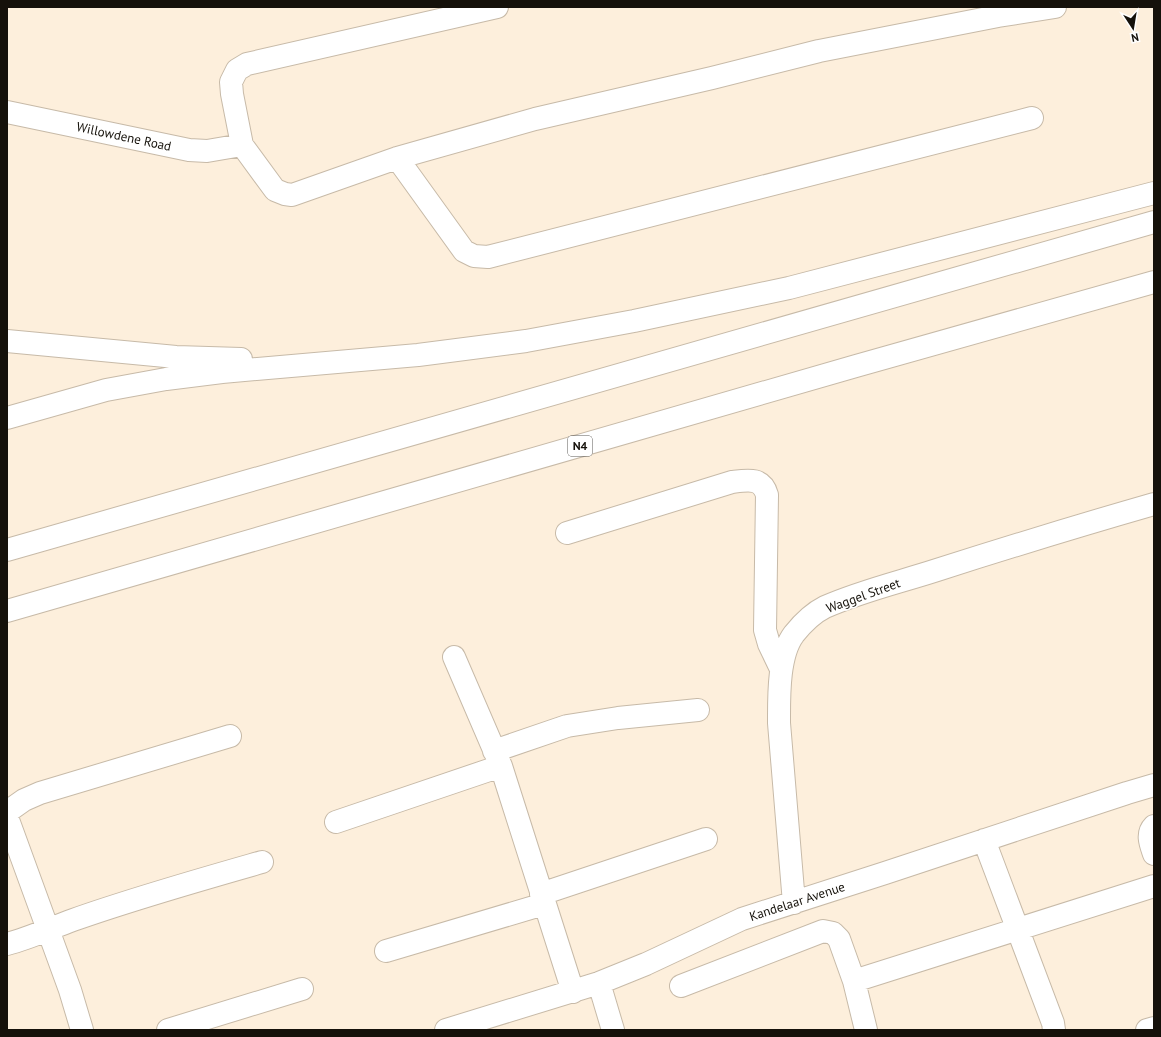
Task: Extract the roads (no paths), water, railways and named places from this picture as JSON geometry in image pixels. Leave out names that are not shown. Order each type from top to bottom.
[{"type":"main road","points":[[497,7],[247,64],[237,70],[231,82],[242,145],[275,190],[292,195],[397,158],[535,119],[712,78],[819,51],[998,16],[1055,7]]},
{"type":"main road","name":"Willowdene Road","points":[[7,112],[189,150],[207,151],[242,145]]},
{"type":"main road","points":[[397,158],[464,251],[474,256],[488,258],[1032,118]]},
{"type":"main road","points":[[7,418],[106,390],[166,379],[230,371],[418,355],[526,341],[649,318],[853,273],[963,242],[1154,193]]},
{"type":"main road","points":[[7,550],[1154,222]]},
{"type":"main road","name":"N4","points":[[7,611],[856,366],[1154,282]]},
{"type":"main road","points":[[7,341],[176,357],[330,362]]},
{"type":"main road","points":[[567,533],[732,482],[747,480],[758,482],[765,487],[767,495],[765,630],[769,644],[781,669]]},
{"type":"main road","name":"Waggel Street","points":[[794,903],[779,723],[779,695],[781,669],[786,650],[793,636],[808,618],[824,608],[860,594],[1044,536],[1154,504]]},
{"type":"main road","points":[[454,657],[498,759],[573,992]]},
{"type":"main road","points":[[336,822],[498,759],[567,726],[618,718],[698,710]]},
{"type":"main road","points":[[7,812],[24,800],[40,793],[230,736]]},
{"type":"main road","name":"Kandelaar Avenue","points":[[446,1030],[599,983],[646,964],[742,919],[1127,793],[1154,786]]},
{"type":"main road","points":[[7,817],[70,990],[82,1030]]},
{"type":"main road","points":[[1154,826],[1150,829],[1149,841],[1154,854]]},
{"type":"main road","points":[[386,951],[542,899],[706,839]]},
{"type":"main road","points":[[984,840],[1053,1023],[1054,1030]]},
{"type":"main road","points":[[7,944],[22,940],[72,920],[166,890],[262,862]]},
{"type":"main road","points":[[854,981],[1154,886]]},
{"type":"main road","points":[[681,986],[822,931],[833,932],[839,939],[854,981],[866,1030]]},
{"type":"main road","points":[[599,983],[613,1030]]},
{"type":"main road","points":[[168,1030],[302,989]]},
{"type":"main road","points":[[1147,1030],[1154,1028]]}]
